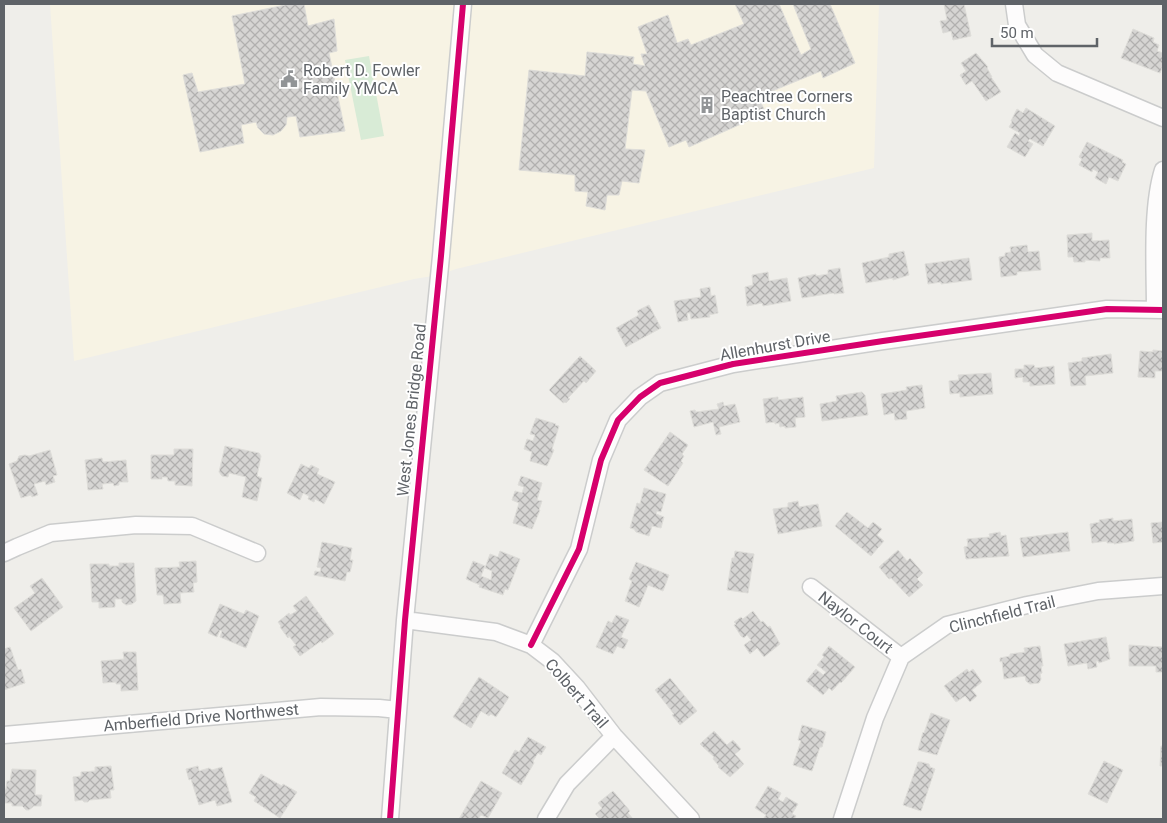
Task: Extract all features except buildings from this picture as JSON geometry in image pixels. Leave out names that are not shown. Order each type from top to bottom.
[{"type":"street","name":"West Jones Bridge Road","points":[[390,819],[405,620],[441,256],[463,4]]},
{"type":"street","points":[[1014,4],[1017,25],[1035,55],[1057,73],[1163,118]]},
{"type":"street","points":[[1159,310],[1155,227],[1159,182],[1163,170]]},
{"type":"street","name":"Allenhurst Drive","points":[[531,645],[578,549],[601,460],[618,420],[640,397],[660,383],[733,364],[873,342],[1107,309],[1159,310]]},
{"type":"street","points":[[4,554],[16,546],[51,533],[136,525],[192,526],[257,553]]},
{"type":"street","name":"Clinchfield Trail","points":[[901,657],[947,625],[1027,605],[1098,591],[1163,586]]},
{"type":"street","name":"Naylor Court","points":[[812,587],[901,657]]},
{"type":"street","name":"Colbert Trail","points":[[405,620],[496,632],[531,645],[552,660],[578,688],[614,736],[691,819]]},
{"type":"street","points":[[842,819],[875,718],[901,657]]},
{"type":"street","name":"Amberfield Drive Northwest","points":[[4,735],[321,707],[398,710]]},
{"type":"street","points":[[546,819],[567,784],[614,736]]},
{"type":"shaded area","points":[[50,4],[879,4],[874,168],[456,269],[439,275],[414,279],[74,361]]},
{"type":"green space","points":[[369,56],[384,136],[361,140],[345,60]]},
{"type":"cycle path","points":[[390,819],[405,620],[441,256],[463,4]]},
{"type":"cycle path","points":[[531,645],[579,549],[601,460],[618,420],[640,397],[660,383],[733,364],[883,341],[1107,309],[1163,310]]},
{"type":"place","name":"Robert D. Fowler Family YMCA","points":[[289,79]]},
{"type":"place","name":"Peachtree Corners Baptist Church","points":[[707,105]]}]
